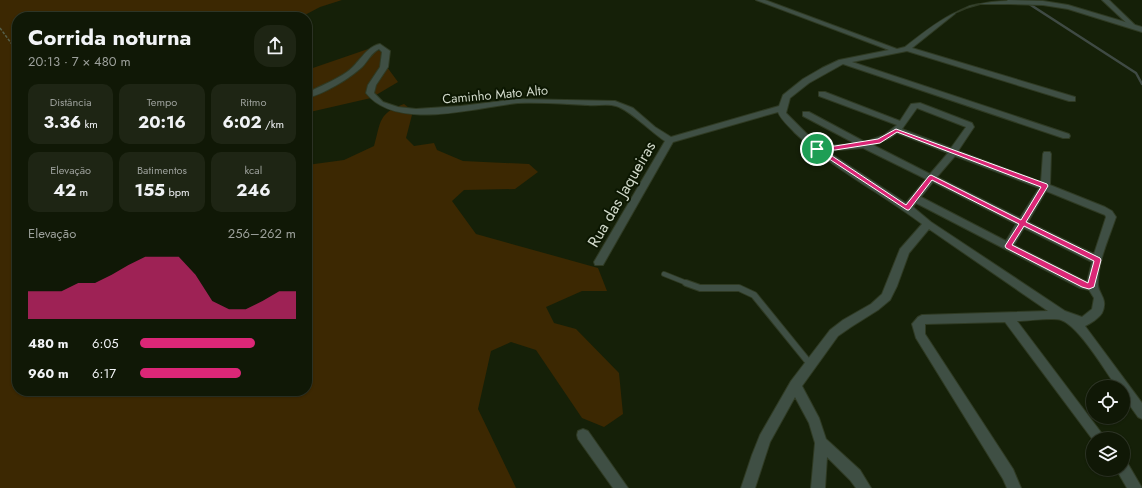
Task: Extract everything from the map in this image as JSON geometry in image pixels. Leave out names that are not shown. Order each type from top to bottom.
[{"type":"street","points":[[759,0],[894,51]]},
{"type":"street","points":[[1105,0],[1139,28]]},
{"type":"street","points":[[907,49],[954,11],[979,2],[1043,3],[1098,16],[1139,28]]},
{"type":"street","name":"Caminho Mato Alto","points":[[312,93],[361,65],[373,48],[380,46],[386,51],[384,67],[372,85],[370,92],[373,99],[382,105],[398,109],[426,112],[518,101],[616,103],[626,106],[647,124],[670,140]]},
{"type":"street","points":[[1072,99],[907,49],[842,62],[825,70],[806,81],[786,97],[782,108],[782,113],[786,119],[817,149],[907,208],[928,224],[1076,324],[1088,337],[1142,413]]},
{"type":"street","points":[[842,62],[1066,136]]},
{"type":"street","points":[[822,94],[953,152],[1045,186],[1109,213],[1111,217],[1097,260],[1092,285],[1099,298],[1097,312],[1084,322],[1064,315],[922,320],[918,324],[920,335],[1008,474],[1014,488]]},
{"type":"street","points":[[817,149],[835,148],[880,141],[898,127],[914,106],[917,105],[969,125],[970,127],[953,152],[907,208]]},
{"type":"street","points":[[670,140],[782,108]]},
{"type":"street","points":[[806,114],[863,144],[1097,260]]},
{"type":"street","name":"Rua das Jaqueiras","points":[[599,262],[670,140]]},
{"type":"street","points":[[1008,246],[1045,186],[1047,154]]},
{"type":"street","points":[[915,198],[1084,285],[1092,285]]},
{"type":"street","points":[[748,488],[753,468],[772,424],[795,385],[834,333],[875,306],[887,296],[903,253],[928,224]]},
{"type":"street","points":[[1008,317],[1095,432]]},
{"type":"street","points":[[795,385],[815,422],[821,443],[818,488]]},
{"type":"street","points":[[583,435],[621,488]]},
{"type":"street","points":[[821,443],[855,475],[864,488]]},
{"type":"street","points":[[1127,476],[1135,488]]},
{"type":"lane","points":[[664,274],[700,288],[739,288],[754,295],[810,364]]},
{"type":"path","points":[[0,28],[12,44]]},
{"type":"shaded area","points":[[0,0],[342,0],[320,7],[310,12],[12,12],[12,396],[312,396],[312,164],[344,160],[374,146],[382,119],[389,111],[404,104],[413,111],[406,138],[414,146],[434,143],[437,150],[463,161],[529,164],[538,172],[515,189],[464,190],[452,201],[476,234],[598,268],[607,291],[582,291],[546,307],[554,323],[576,329],[619,373],[623,414],[604,427],[582,418],[536,350],[511,342],[491,351],[478,409],[516,488],[0,488]]},
{"type":"shaded area","points":[[371,48],[385,53],[387,67],[398,82],[371,98],[312,112],[312,68]]},
{"type":"waterway","points":[[1023,0],[1136,73],[1142,84]]},
{"type":"route","points":[[817,149],[835,148],[880,141],[896,130],[1045,186],[1023,223],[1008,246],[1084,285],[1092,285],[1097,260],[1023,223],[931,177],[907,208],[817,149]]}]
